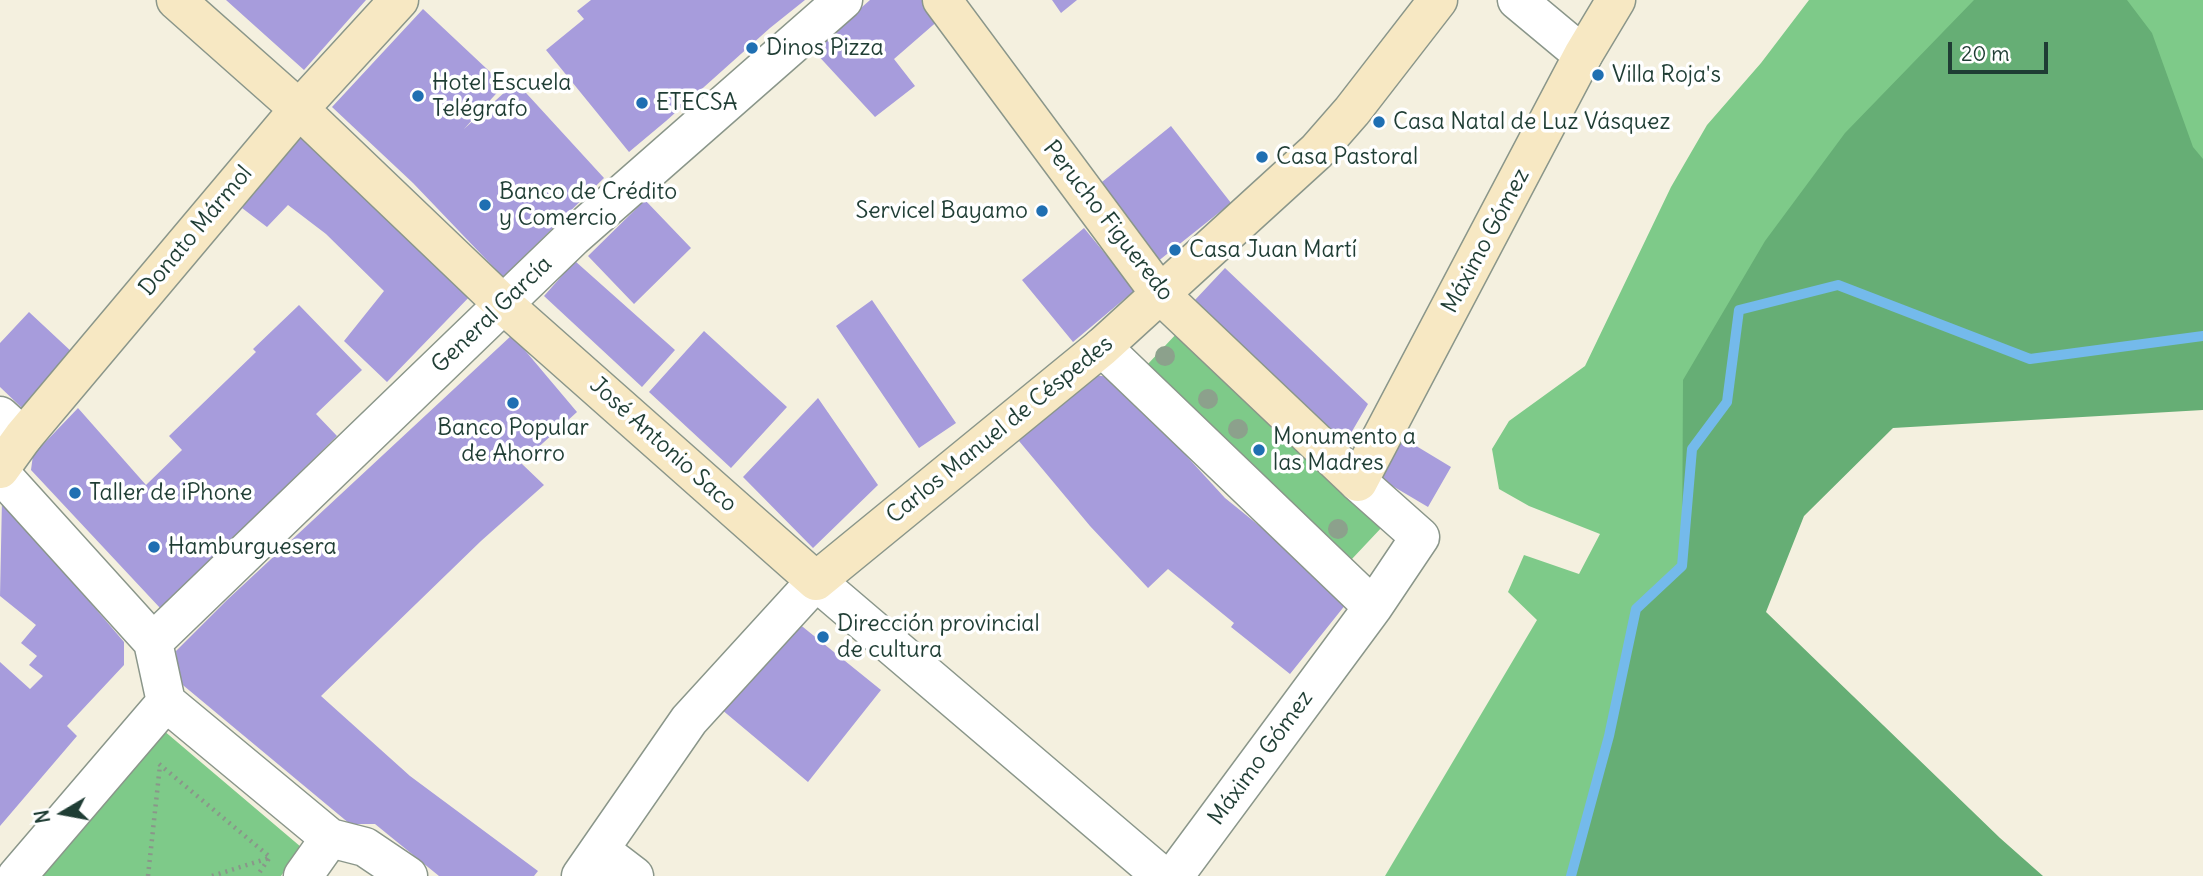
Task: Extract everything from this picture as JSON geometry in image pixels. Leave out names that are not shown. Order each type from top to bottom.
[{"type":"main road","name":"José Antonio Saco","points":[[176,0],[299,109],[503,304],[816,581]]},
{"type":"main road","name":"Donato Mármol","points":[[0,471],[11,427],[400,0]]},
{"type":"main road","name":"Perucho Figueredo","points":[[942,0],[1161,295],[1358,482]]},
{"type":"main road","name":"Carlos Manuel de Céspedes","points":[[816,581],[1102,347],[1317,151],[1352,111],[1438,0]]},
{"type":"main road","name":"Máximo Gómez","points":[[1358,482],[1583,55],[1616,0]]},
{"type":"street","name":"General García","points":[[153,642],[573,237],[843,0]]},
{"type":"street","points":[[1517,0],[1583,55]]},
{"type":"street","points":[[1102,347],[1373,607]]},
{"type":"street","points":[[0,471],[153,642],[166,702],[330,838],[365,847],[408,876]]},
{"type":"street","name":"Perucho Figueredo","points":[[1358,482],[1420,537]]},
{"type":"street","name":"Máximo Gómez","points":[[1174,876],[1373,607],[1420,537]]},
{"type":"street","name":"Carlos Manuel de Céspedes","points":[[590,863],[689,720],[816,581]]},
{"type":"street","name":"José Antonio Saco","points":[[816,581],[1162,876]]},
{"type":"street","points":[[17,876],[166,702]]},
{"type":"street","points":[[303,876],[330,838]]},
{"type":"street","points":[[590,863],[634,876]]},
{"type":"path","points":[[148,876],[166,702]]},
{"type":"path","points":[[160,764],[270,858],[257,876]]},
{"type":"green space","points":[[1809,0],[2203,0],[2203,336],[1838,285],[1682,566],[1636,609],[1609,736],[1571,876],[1385,876],[1537,620],[1508,592],[1524,555],[1579,574],[1600,534],[1529,506],[1499,489],[1492,449],[1509,421],[1585,366],[1671,187],[1707,125],[1761,63]]},
{"type":"green space","points":[[1974,0],[2127,0],[2152,33],[2193,147],[2203,159],[2203,410],[1893,428],[1804,516],[1766,612],[2000,838],[2043,876],[1571,876],[1609,736],[1636,609],[1682,566],[1683,380],[1765,241],[1845,133]]},
{"type":"green space","points":[[1179,331],[1383,526],[1351,560],[1147,365]]},
{"type":"green space","points":[[163,730],[301,847],[281,876],[40,876]]},
{"type":"building","points":[[226,0],[366,0],[304,70]]},
{"type":"building","points":[[591,0],[805,0],[629,152],[546,50],[584,19],[577,11]]},
{"type":"building","points":[[870,0],[926,0],[940,19],[894,59],[915,86],[875,117],[813,50]]},
{"type":"building","points":[[1052,0],[1077,0],[1061,13]]},
{"type":"building","points":[[423,9],[504,85],[464,129],[516,82],[604,178],[503,277],[413,183],[332,107]]},
{"type":"building","points":[[1171,126],[1231,203],[1157,262],[1097,186]]},
{"type":"building","points":[[303,135],[474,292],[387,382],[344,341],[384,291],[326,234],[288,205],[267,227],[242,208]]},
{"type":"building","points":[[645,200],[691,248],[634,304],[588,256]]},
{"type":"building","points":[[1084,228],[1135,290],[1073,342],[1022,280]]},
{"type":"building","points":[[575,261],[675,350],[642,387],[544,296]]},
{"type":"building","points":[[1225,268],[1368,404],[1344,445],[1194,301]]},
{"type":"building","points":[[872,300],[956,423],[919,448],[836,326]]},
{"type":"building","points":[[299,305],[362,370],[316,414],[337,436],[161,609],[31,470],[33,455],[78,408],[146,485],[182,450],[169,436],[256,352],[253,349]]},
{"type":"building","points":[[29,312],[73,353],[22,408],[0,387],[0,343]]},
{"type":"building","points":[[704,331],[787,407],[731,468],[649,392]]},
{"type":"building","points":[[512,335],[577,412],[521,463],[544,485],[481,541],[321,696],[410,776],[538,871],[534,876],[439,876],[375,824],[350,824],[178,681],[176,651],[227,600]]},
{"type":"building","points":[[1089,374],[1115,378],[1225,498],[1350,599],[1290,674],[1231,627],[1234,623],[1168,569],[1148,588],[1090,526],[1019,441]]},
{"type":"building","points":[[818,398],[878,485],[813,548],[743,477]]},
{"type":"building","points":[[1398,435],[1451,467],[1428,507],[1374,475]]},
{"type":"building","points":[[2,499],[124,642],[124,665],[67,726],[77,736],[0,826],[0,662],[30,689],[43,676],[29,665],[37,656],[21,643],[36,625],[0,596]]},
{"type":"building","points":[[798,623],[881,690],[808,782],[721,709]]},
{"type":"waterway","points":[[1571,876],[1609,736],[1636,609],[1682,566],[1692,449],[1727,402],[1739,310],[1838,285],[2030,359],[2203,336]]},
{"type":"place","name":"Dinos Pizza","points":[[752,48]]},
{"type":"place","name":"Villa Roja's","points":[[1598,75]]},
{"type":"place","name":"Hotel Escuela Telégrafo","points":[[418,96]]},
{"type":"place","name":"ETECSA","points":[[642,103]]},
{"type":"place","name":"Casa Natal de Luz Vásquez","points":[[1379,122]]},
{"type":"place","name":"Casa Pastoral","points":[[1262,157]]},
{"type":"place","name":"Banco de Crédito y Comercio","points":[[485,205]]},
{"type":"place","name":"Servicel Bayamo","points":[[1042,211]]},
{"type":"place","name":"Casa Juan Martí","points":[[1175,250]]},
{"type":"place","name":"Banco Popular de Ahorro","points":[[513,403]]},
{"type":"place","name":"Monumento a las Madres","points":[[1259,450]]},
{"type":"place","name":"Taller de iPhone","points":[[75,493]]},
{"type":"place","name":"Hamburguesera","points":[[154,547]]},
{"type":"place","name":"Dirección provincial de cultura","points":[[823,637]]}]
